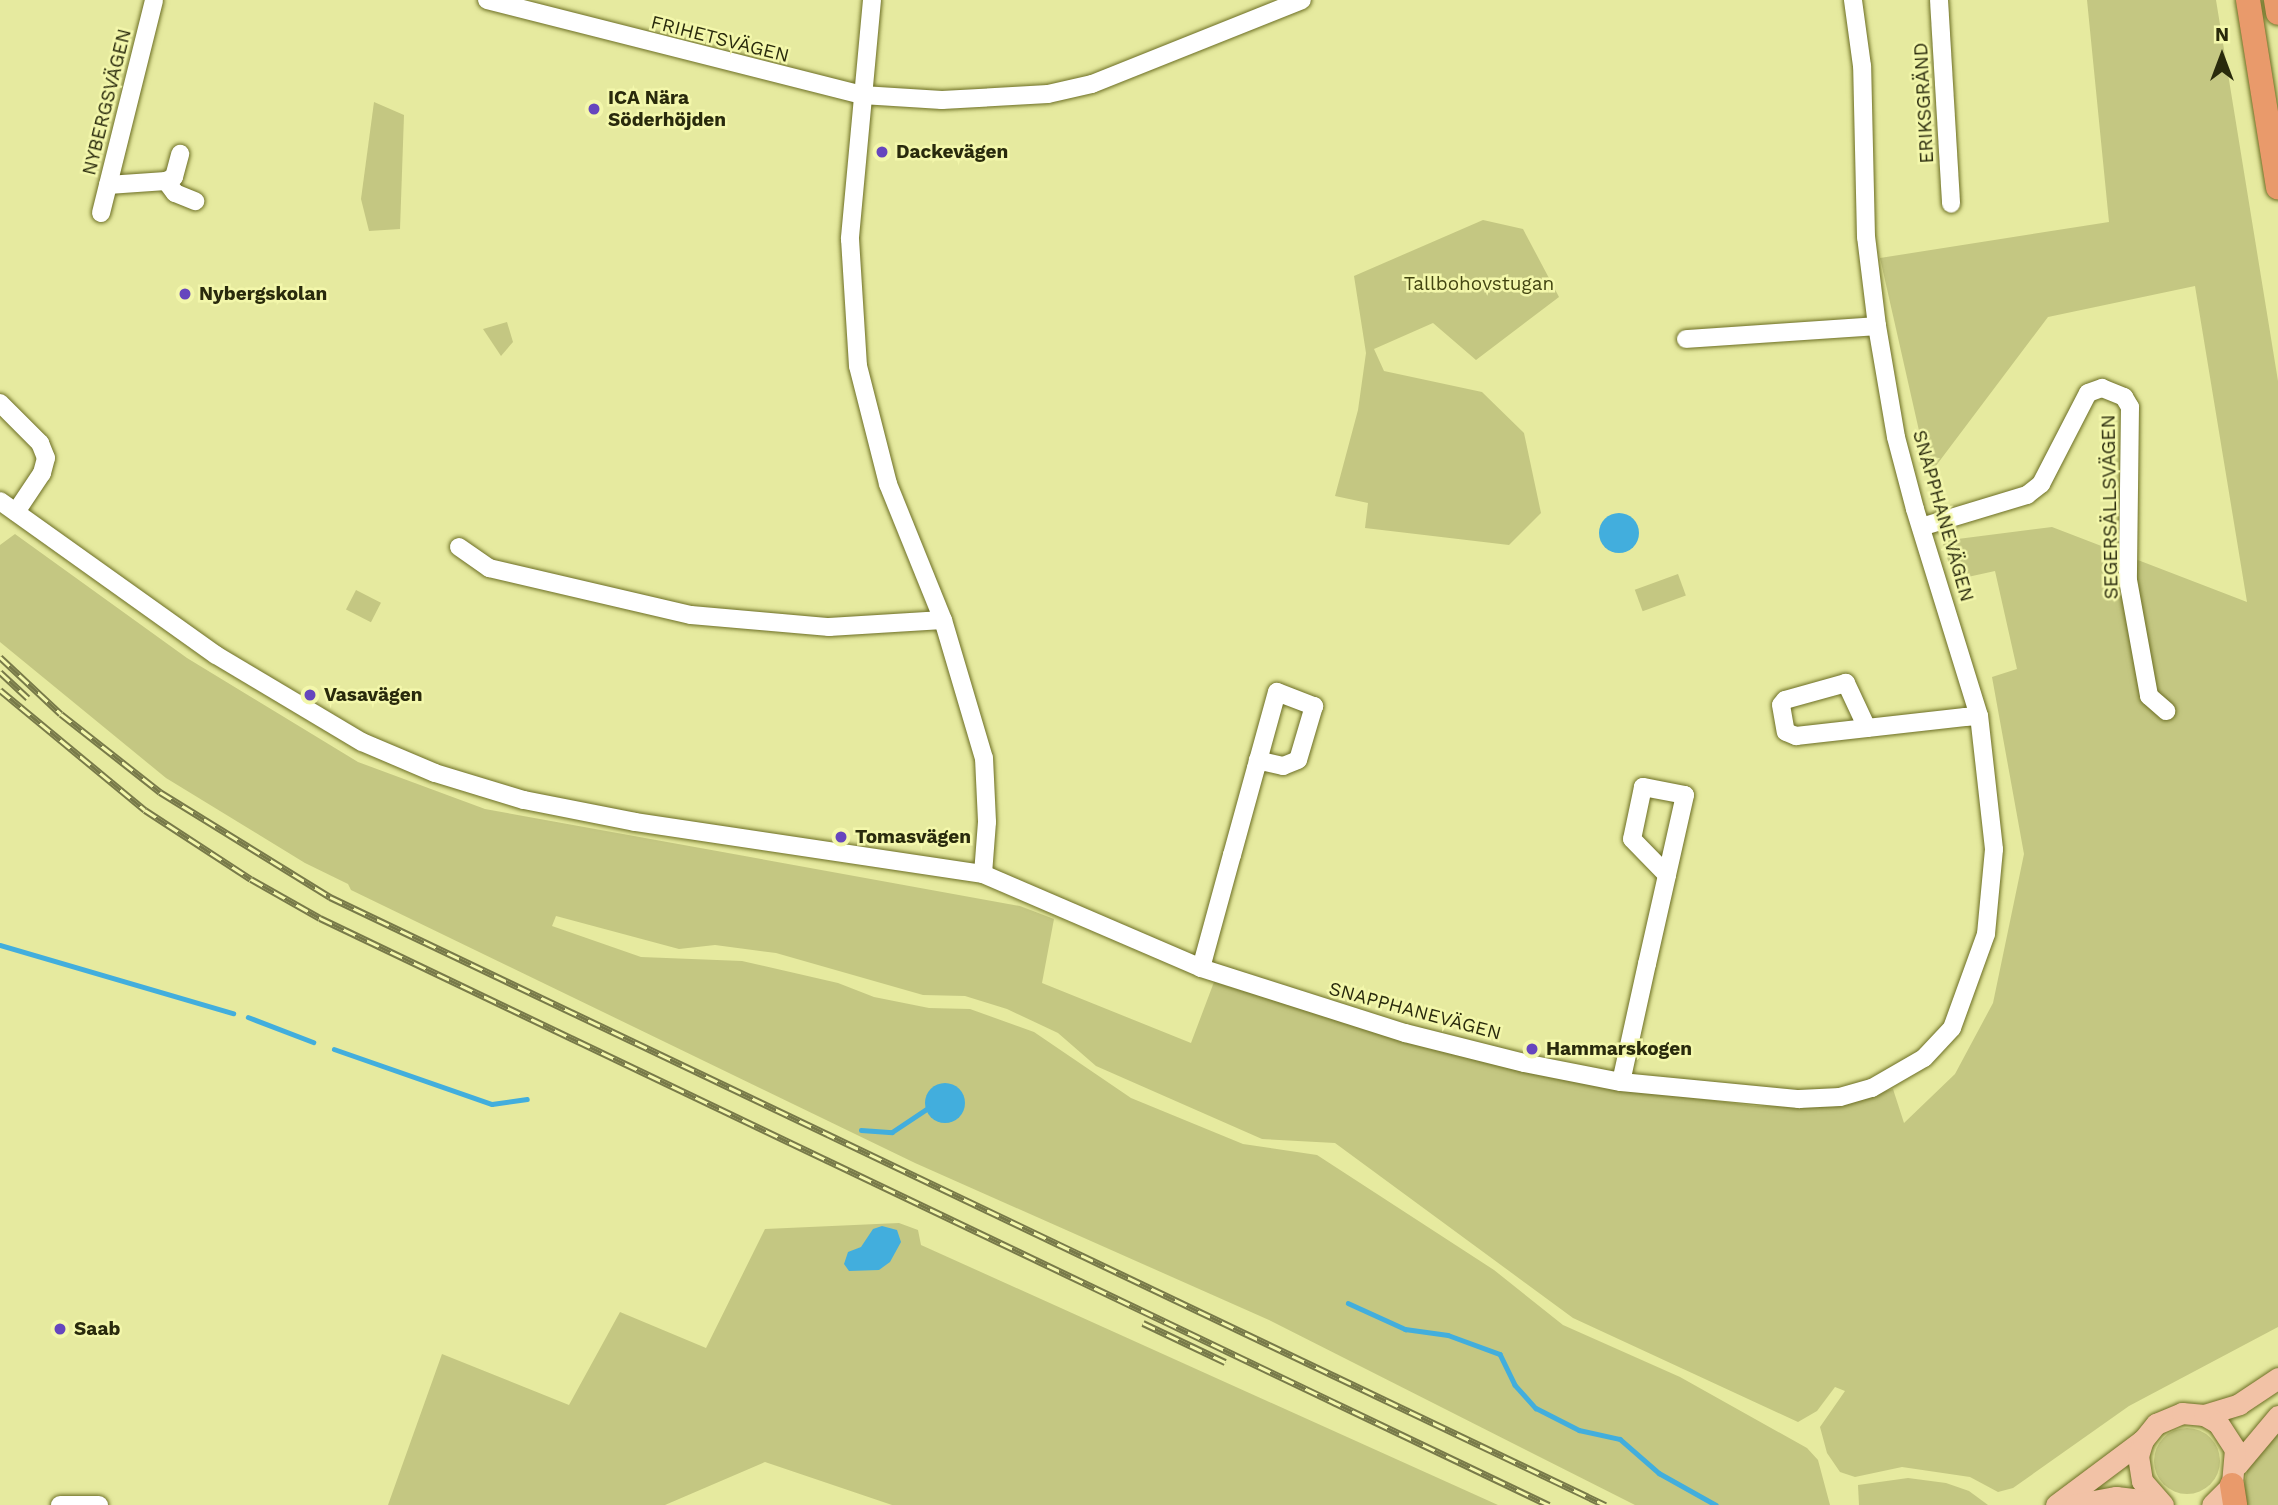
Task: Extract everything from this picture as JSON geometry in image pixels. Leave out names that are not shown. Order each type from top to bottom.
[{"type":"highway","points":[[2248,0],[2278,188]]},
{"type":"highway","points":[[2276,0],[2278,13]]},
{"type":"main road","points":[[2056,1505],[2143,1440],[2165,1418],[2182,1413],[2204,1415],[2239,1404],[2278,1378]]},
{"type":"main road","points":[[2204,1415],[2229,1435],[2235,1485]]},
{"type":"main road","points":[[2212,1505],[2235,1485],[2278,1416]]},
{"type":"main road","points":[[2143,1440],[2139,1473],[2161,1503]]},
{"type":"main road","points":[[2072,1505],[2116,1497],[2161,1503]]},
{"type":"street","name":"NYBERGSVÄGEN","points":[[101,213],[154,0]]},
{"type":"street","name":"FRIHETSVÄGEN","points":[[487,0],[862,95]]},
{"type":"street","points":[[0,501],[216,655],[362,741],[435,772],[524,800],[635,822],[983,874],[987,822],[984,758],[943,620],[888,484],[858,366],[850,239],[872,0]]},
{"type":"street","points":[[862,95],[942,100],[1048,94],[1126,72],[1302,0]]},
{"type":"street","name":"SNAPPHANEVÄGEN","points":[[983,874],[1201,968],[1405,1033],[1621,1082],[1799,1100],[1840,1097],[1872,1088],[1924,1058],[1952,1028],[1986,934],[1994,849],[1979,716],[1896,437],[1877,326],[1866,237],[1862,66],[1853,0]]},
{"type":"street","name":"ERIKSGRÄND","points":[[1939,0],[1951,204]]},
{"type":"street","points":[[108,185],[166,181],[174,177],[180,154]]},
{"type":"street","points":[[166,181],[175,193],[195,201]]},
{"type":"street","points":[[1686,339],[1877,326]]},
{"type":"street","name":"SEGERSÄLLSVÄGEN","points":[[1921,527],[2027,495],[2041,484],[2088,393],[2102,388],[2124,397],[2130,407],[2128,580],[2149,696],[2166,711]]},
{"type":"street","points":[[0,403],[40,443],[46,458],[42,473],[16,512]]},
{"type":"street","points":[[459,547],[489,568],[691,615],[829,627],[943,620]]},
{"type":"street","points":[[1867,728],[1846,683],[1785,700],[1781,705],[1786,732],[1796,736],[1979,716]]},
{"type":"street","points":[[1201,968],[1258,760]]},
{"type":"street","points":[[1621,1082],[1685,795],[1643,787],[1632,839],[1667,875]]},
{"type":"street","points":[[60,1505],[99,1505]]},
{"type":"green space","points":[[2087,0],[2216,0],[2278,381],[2278,1327],[2129,1406],[2013,1488],[1998,1492],[1970,1477],[1902,1467],[1855,1477],[1840,1472],[1827,1453],[1820,1427],[1845,1391],[1835,1387],[1817,1411],[1798,1422],[1573,1318],[1335,1143],[1262,1139],[1096,1066],[1058,1033],[1007,1009],[965,996],[923,995],[776,953],[715,945],[679,949],[556,916],[552,926],[641,957],[742,961],[838,983],[874,997],[929,1008],[970,1009],[1034,1032],[1131,1098],[1243,1144],[1317,1155],[1494,1270],[1563,1325],[1680,1377],[1807,1448],[1818,1460],[1830,1505],[1635,1505],[1269,1320],[915,1163],[351,890],[348,884],[305,863],[166,778],[0,642],[0,545],[15,534],[187,658],[358,762],[485,809],[1020,906],[1054,919],[1042,983],[1191,1043],[1214,982],[1430,1049],[1618,1088],[1755,1106],[1832,1107],[1893,1089],[1904,1123],[1955,1074],[1993,1003],[2024,854],[1992,677],[2017,669],[1995,571],[1954,580],[1942,541],[2052,527],[2247,602],[2195,286],[2048,317],[1929,475],[1880,258],[2109,222]]},
{"type":"green space","points":[[374,102],[404,115],[400,229],[369,231],[361,199]]},
{"type":"green space","name":"Tallbohovstugan","points":[[1483,220],[1523,229],[1559,297],[1476,360],[1433,323],[1374,349],[1384,371],[1482,392],[1524,433],[1541,513],[1509,545],[1365,528],[1368,503],[1335,496],[1358,410],[1366,353],[1354,276]]},
{"type":"green space","points":[[507,322],[513,342],[501,356],[483,329]]},
{"type":"green space","points":[[1678,574],[1686,596],[1643,611],[1635,590]]},
{"type":"green space","points":[[356,590],[381,603],[371,622],[346,610]]},
{"type":"green space","points":[[899,1223],[918,1230],[921,1245],[1498,1505],[892,1505],[765,1462],[665,1505],[388,1505],[442,1354],[569,1405],[620,1312],[706,1348],[765,1229]]},
{"type":"green space","points":[[2187,1428],[2210,1438],[2220,1461],[2210,1484],[2187,1494],[2164,1484],[2154,1461],[2164,1438]]},
{"type":"green space","points":[[2278,1431],[2278,1505],[2247,1505],[2243,1491],[2249,1462]]},
{"type":"green space","points":[[1908,1478],[1946,1483],[1969,1491],[1988,1505],[1859,1505],[1858,1485]]},
{"type":"water","points":[[1619,513],[1633,519],[1639,533],[1633,547],[1619,553],[1605,547],[1599,533],[1605,519]]},
{"type":"water","points":[[945,1083],[953,1084],[959,1089],[964,1095],[964,1111],[959,1117],[953,1122],[945,1123],[937,1122],[931,1117],[926,1111],[925,1103],[926,1095],[931,1089],[937,1084]]},
{"type":"water","points":[[882,1226],[897,1230],[901,1242],[890,1262],[879,1270],[849,1271],[844,1264],[848,1252],[861,1247],[873,1229]]},
{"type":"waterway","points":[[0,945],[233,1013]]},
{"type":"waterway","points":[[248,1017],[313,1042]]},
{"type":"waterway","points":[[334,1049],[492,1104],[527,1099]]},
{"type":"waterway","points":[[861,1130],[892,1132],[928,1108]]},
{"type":"waterway","points":[[1348,1303],[1405,1329],[1448,1335],[1500,1354],[1515,1385],[1536,1408],[1579,1430],[1620,1439],[1659,1473],[1716,1505]]},
{"type":"railway","points":[[0,657],[61,714],[160,792],[330,897],[1605,1505]]},
{"type":"railway","points":[[0,672],[28,698]]},
{"type":"railway","points":[[0,690],[145,810],[251,879],[320,918],[1549,1505]]},
{"type":"railway","points":[[1143,1323],[1225,1362]]},
{"type":"place","name":"ICA Nära Söderhöjden","points":[[594,109]]},
{"type":"place","name":"Dackevägen","points":[[882,152]]},
{"type":"place","name":"Nybergskolan","points":[[185,294]]},
{"type":"place","name":"Vasavägen","points":[[310,695]]},
{"type":"place","name":"Tomasvägen","points":[[841,837]]},
{"type":"place","name":"Hammarskogen","points":[[1532,1049]]},
{"type":"place","name":"Saab","points":[[60,1329]]}]
